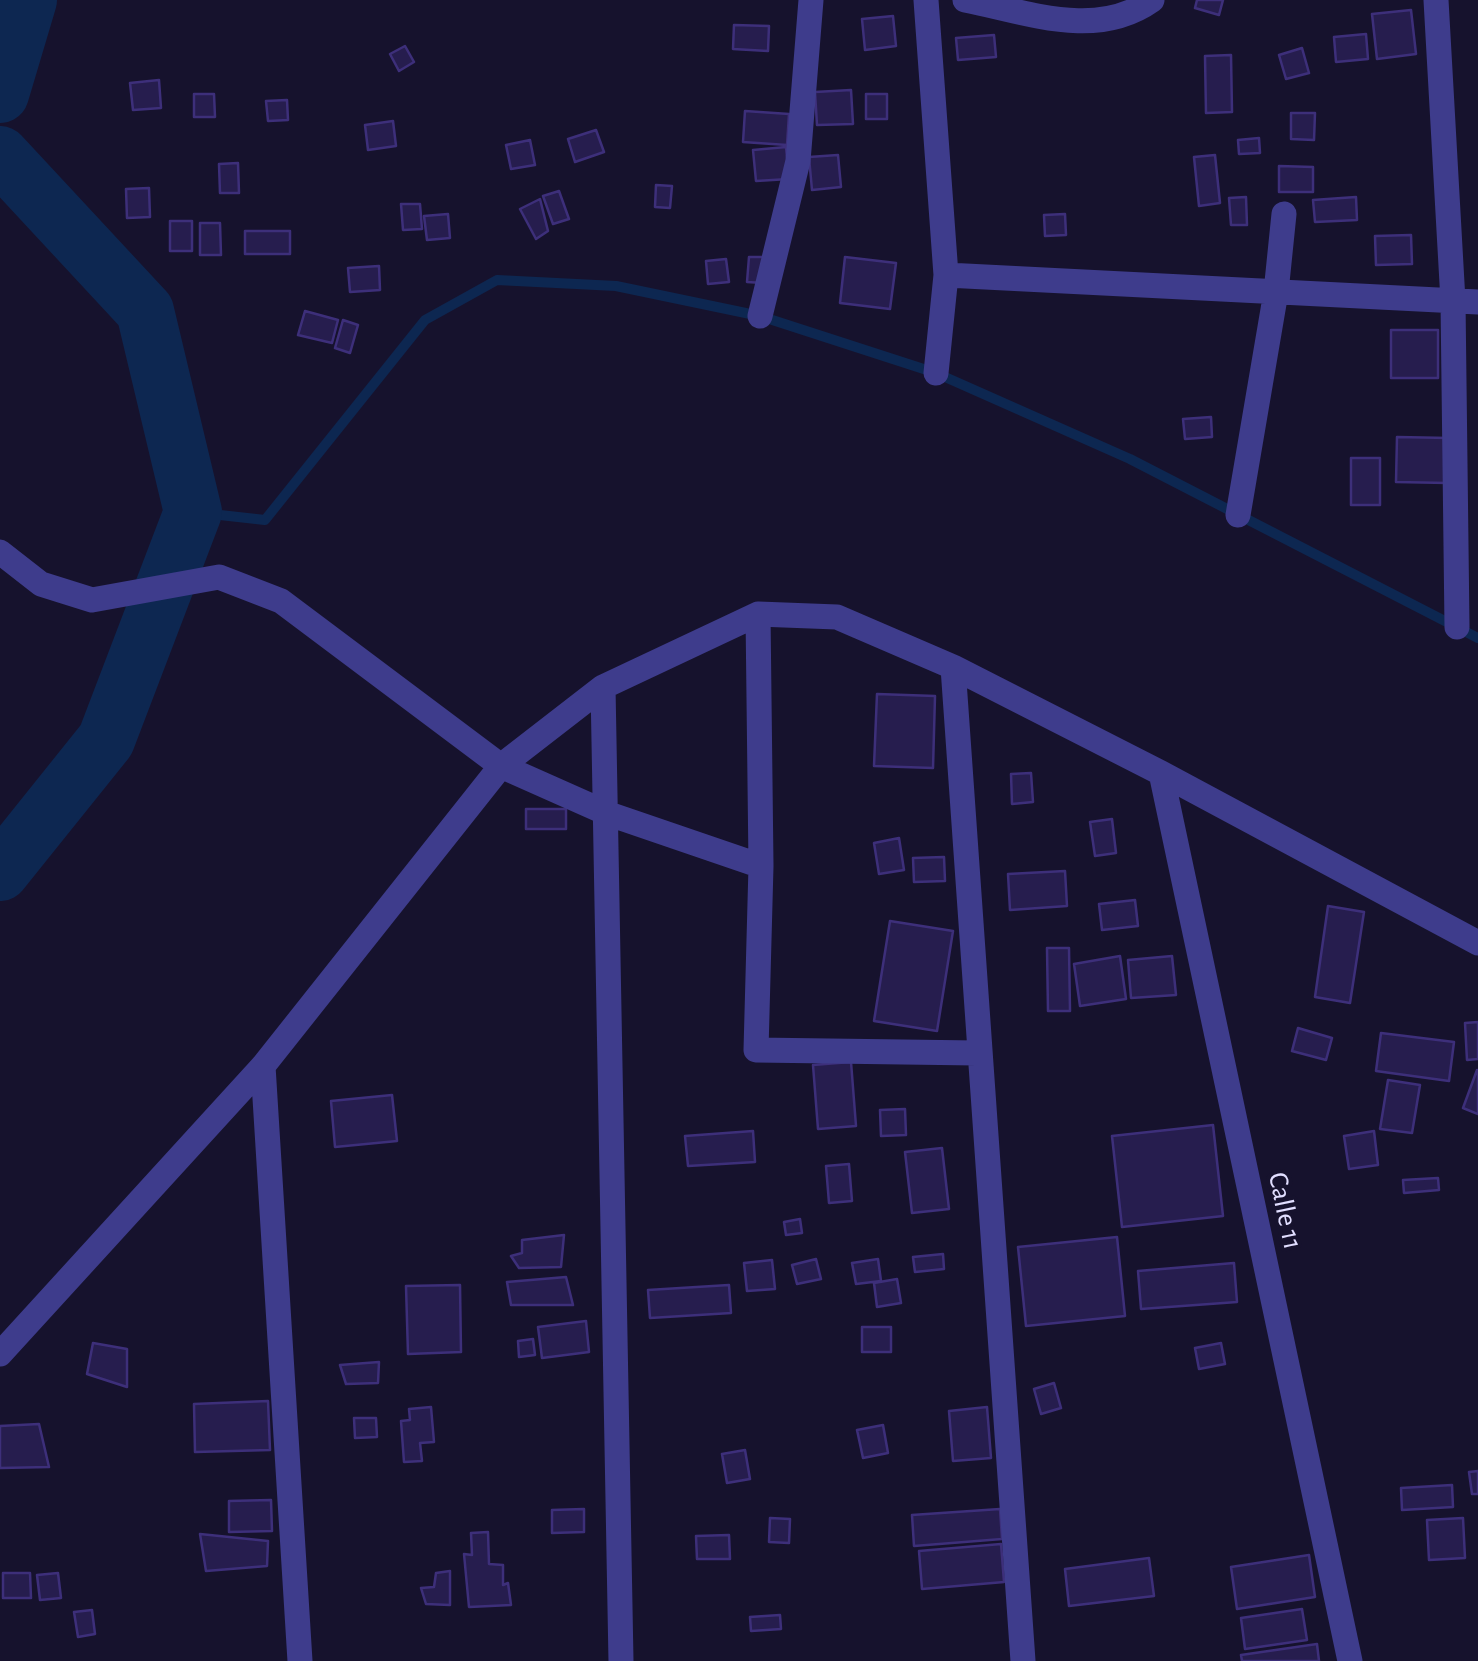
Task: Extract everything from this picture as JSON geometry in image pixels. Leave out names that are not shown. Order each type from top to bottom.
[{"type":"street","points":[[760,316],[798,161],[810,0]]},
{"type":"street","points":[[926,0],[946,274],[936,374]]},
{"type":"street","points":[[966,0],[1080,23],[1124,16],[1152,0]]},
{"type":"street","points":[[1436,0],[1466,301],[1457,627]]},
{"type":"street","points":[[1238,515],[1276,292],[1284,214]]},
{"type":"street","points":[[946,274],[1466,301]]},
{"type":"street","points":[[0,552],[41,584],[92,600],[219,577],[281,601],[501,766],[609,814],[761,866]]},
{"type":"street","points":[[758,614],[761,866],[756,1050],[977,1053]]},
{"type":"street","points":[[0,1354],[264,1066],[501,766],[603,687],[758,614],[837,618],[953,667],[1161,772],[1478,944]]},
{"type":"street","points":[[953,667],[977,1053],[1023,1661]]},
{"type":"street","points":[[603,687],[609,814],[620,1661]]},
{"type":"street","name":"Calle 11","points":[[1161,772],[1350,1661]]},
{"type":"street","points":[[264,1066],[300,1661]]},
{"type":"building","points":[[1197,0],[1223,0],[1219,15],[1195,8]]},
{"type":"building","points":[[1411,10],[1416,54],[1377,59],[1372,14]]},
{"type":"building","points":[[893,16],[896,46],[865,50],[862,19]]},
{"type":"building","points":[[734,25],[769,26],[768,51],[733,49]]},
{"type":"building","points":[[1366,34],[1368,59],[1336,62],[1334,37]]},
{"type":"building","points":[[994,35],[996,57],[958,60],[956,38]]},
{"type":"building","points":[[405,46],[414,62],[399,71],[390,54]]},
{"type":"building","points":[[1302,48],[1309,73],[1286,79],[1279,55]]},
{"type":"building","points":[[1231,55],[1232,112],[1206,113],[1205,56]]},
{"type":"building","points":[[159,80],[161,108],[133,110],[130,83]]},
{"type":"building","points":[[851,90],[853,124],[817,125],[815,92]]},
{"type":"building","points":[[194,94],[214,94],[215,117],[194,117]]},
{"type":"building","points":[[866,94],[887,94],[887,119],[866,119]]},
{"type":"building","points":[[287,100],[288,120],[268,121],[266,101]]},
{"type":"building","points":[[745,111],[789,114],[787,145],[743,142]]},
{"type":"building","points":[[1291,113],[1315,113],[1314,140],[1291,139]]},
{"type":"building","points":[[393,121],[396,146],[368,150],[365,125]]},
{"type":"building","points":[[596,130],[604,152],[575,162],[568,139]]},
{"type":"building","points":[[1259,138],[1260,153],[1239,154],[1238,140]]},
{"type":"building","points":[[530,140],[535,165],[511,169],[506,145]]},
{"type":"building","points":[[786,147],[789,179],[756,181],[753,150]]},
{"type":"building","points":[[838,155],[841,187],[812,190],[809,157]]},
{"type":"building","points":[[1215,155],[1220,203],[1199,206],[1194,157]]},
{"type":"building","points":[[238,163],[239,193],[220,193],[219,164]]},
{"type":"building","points":[[1279,166],[1313,167],[1313,192],[1279,192]]},
{"type":"building","points":[[656,185],[672,186],[670,208],[655,207]]},
{"type":"building","points":[[149,188],[150,217],[127,218],[126,189]]},
{"type":"building","points":[[559,191],[569,219],[553,224],[543,196]]},
{"type":"building","points":[[1246,197],[1247,225],[1231,225],[1229,198]]},
{"type":"building","points":[[1356,197],[1357,220],[1315,222],[1313,200]]},
{"type":"building","points":[[540,199],[548,231],[536,239],[520,209]]},
{"type":"building","points":[[401,204],[420,204],[422,229],[403,230]]},
{"type":"building","points":[[448,214],[450,238],[427,240],[424,216]]},
{"type":"building","points":[[1065,214],[1066,235],[1045,236],[1044,215]]},
{"type":"building","points":[[170,221],[192,221],[192,251],[170,251]]},
{"type":"building","points":[[200,223],[220,223],[221,255],[200,255]]},
{"type":"building","points":[[245,231],[290,231],[290,254],[245,254]]},
{"type":"building","points":[[1411,235],[1412,264],[1376,265],[1375,236]]},
{"type":"building","points":[[749,257],[764,257],[763,283],[747,282]]},
{"type":"building","points":[[845,257],[896,263],[890,309],[840,303]]},
{"type":"building","points":[[726,259],[729,282],[708,284],[706,261]]},
{"type":"building","points":[[379,266],[380,290],[350,292],[348,268]]},
{"type":"building","points":[[305,311],[338,320],[332,343],[298,335]]},
{"type":"building","points":[[343,320],[358,325],[350,353],[335,348]]},
{"type":"building","points":[[1391,330],[1438,330],[1438,378],[1391,378]]},
{"type":"building","points":[[1211,417],[1212,437],[1185,439],[1183,419]]},
{"type":"building","points":[[1397,437],[1449,438],[1448,483],[1396,482]]},
{"type":"building","points":[[1351,458],[1380,458],[1380,505],[1351,505]]},
{"type":"building","points":[[877,694],[935,696],[933,768],[874,766]]},
{"type":"building","points":[[1031,773],[1033,802],[1012,804],[1011,774]]},
{"type":"building","points":[[526,809],[566,809],[566,829],[526,829]]},
{"type":"building","points":[[1112,819],[1116,853],[1095,856],[1090,822]]},
{"type":"building","points":[[899,838],[904,870],[879,874],[874,843]]},
{"type":"building","points":[[944,857],[945,881],[914,882],[913,858]]},
{"type":"building","points":[[1065,871],[1067,906],[1010,910],[1008,874]]},
{"type":"building","points":[[1135,900],[1138,926],[1102,930],[1099,904]]},
{"type":"building","points":[[1328,906],[1364,912],[1350,1003],[1315,997]]},
{"type":"building","points":[[890,921],[953,931],[937,1031],[874,1021]]},
{"type":"building","points":[[1047,948],[1069,948],[1070,1011],[1048,1011]]},
{"type":"building","points":[[1120,956],[1126,999],[1080,1006],[1074,964]]},
{"type":"building","points":[[1172,956],[1176,995],[1131,998],[1128,960]]},
{"type":"building","points":[[1478,1022],[1478,1059],[1467,1060],[1465,1023]]},
{"type":"building","points":[[1298,1028],[1332,1038],[1326,1060],[1292,1051]]},
{"type":"building","points":[[1381,1033],[1454,1042],[1449,1081],[1376,1071]]},
{"type":"building","points":[[851,1062],[856,1126],[818,1129],[813,1065]]},
{"type":"building","points":[[1478,1071],[1478,1114],[1463,1108]]},
{"type":"building","points":[[1388,1080],[1420,1085],[1412,1133],[1380,1129]]},
{"type":"building","points":[[392,1095],[397,1141],[335,1147],[331,1101]]},
{"type":"building","points":[[905,1109],[906,1135],[881,1136],[880,1110]]},
{"type":"building","points":[[1213,1125],[1223,1216],[1122,1227],[1112,1136]]},
{"type":"building","points":[[753,1131],[755,1162],[688,1166],[685,1136]]},
{"type":"building","points":[[1374,1131],[1378,1165],[1349,1169],[1344,1136]]},
{"type":"building","points":[[942,1148],[949,1209],[912,1213],[905,1152]]},
{"type":"building","points":[[849,1164],[852,1201],[829,1203],[826,1166]]},
{"type":"building","points":[[1438,1178],[1439,1190],[1404,1193],[1403,1180]]},
{"type":"building","points":[[800,1219],[802,1233],[786,1235],[784,1222]]},
{"type":"building","points":[[564,1235],[561,1267],[519,1268],[511,1256],[522,1253],[522,1240]]},
{"type":"building","points":[[1117,1237],[1125,1316],[1026,1326],[1018,1247]]},
{"type":"building","points":[[943,1254],[944,1269],[915,1272],[913,1257]]},
{"type":"building","points":[[816,1259],[821,1279],[797,1284],[792,1265]]},
{"type":"building","points":[[878,1259],[881,1281],[856,1284],[852,1263]]},
{"type":"building","points":[[772,1260],[775,1289],[747,1291],[744,1263]]},
{"type":"building","points":[[1234,1263],[1237,1302],[1141,1309],[1138,1271]]},
{"type":"building","points":[[566,1277],[573,1305],[511,1305],[507,1282]]},
{"type":"building","points":[[897,1279],[901,1303],[877,1307],[874,1283]]},
{"type":"building","points":[[460,1285],[461,1352],[408,1354],[406,1286]]},
{"type":"building","points":[[729,1285],[731,1313],[650,1318],[648,1290]]},
{"type":"building","points":[[586,1321],[589,1352],[542,1358],[538,1327]]},
{"type":"building","points":[[862,1327],[891,1327],[891,1352],[862,1352]]},
{"type":"building","points":[[533,1339],[535,1355],[519,1357],[518,1341]]},
{"type":"building","points":[[93,1343],[127,1349],[127,1387],[87,1374]]},
{"type":"building","points":[[1221,1343],[1225,1364],[1199,1369],[1195,1348]]},
{"type":"building","points":[[379,1362],[378,1383],[346,1384],[340,1365]]},
{"type":"building","points":[[1054,1383],[1061,1408],[1041,1414],[1034,1389]]},
{"type":"building","points":[[268,1401],[270,1450],[195,1452],[194,1404]]},
{"type":"building","points":[[431,1407],[434,1442],[420,1443],[422,1461],[404,1462],[401,1421],[410,1420],[409,1409]]},
{"type":"building","points":[[987,1407],[991,1458],[953,1461],[949,1411]]},
{"type":"building","points":[[354,1418],[376,1418],[377,1437],[355,1438]]},
{"type":"building","points":[[39,1424],[49,1467],[0,1468],[0,1426]]},
{"type":"building","points":[[883,1425],[888,1453],[863,1458],[857,1430]]},
{"type":"building","points":[[745,1450],[750,1479],[727,1483],[722,1454]]},
{"type":"building","points":[[1478,1471],[1478,1494],[1472,1494],[1469,1472]]},
{"type":"building","points":[[1452,1485],[1453,1507],[1402,1510],[1401,1488]]},
{"type":"building","points":[[271,1500],[272,1531],[229,1532],[229,1501]]},
{"type":"building","points":[[584,1509],[584,1532],[552,1533],[552,1510]]},
{"type":"building","points":[[1000,1509],[1002,1539],[914,1546],[912,1515]]},
{"type":"building","points":[[770,1518],[790,1519],[789,1543],[769,1542]]},
{"type":"building","points":[[1463,1518],[1465,1558],[1429,1560],[1427,1520]]},
{"type":"building","points":[[488,1532],[489,1564],[503,1565],[503,1585],[508,1583],[511,1605],[469,1607],[464,1554],[472,1555],[471,1533]]},
{"type":"building","points":[[200,1534],[268,1541],[267,1566],[206,1571]]},
{"type":"building","points":[[729,1535],[730,1559],[697,1559],[696,1536]]},
{"type":"building","points":[[1001,1544],[1004,1582],[922,1589],[919,1551]]},
{"type":"building","points":[[1309,1555],[1315,1597],[1237,1609],[1231,1567]]},
{"type":"building","points":[[1149,1558],[1154,1596],[1069,1606],[1065,1569]]},
{"type":"building","points":[[450,1571],[450,1605],[426,1604],[421,1588],[434,1587],[436,1573]]},
{"type":"building","points":[[3,1573],[30,1573],[31,1598],[3,1598]]},
{"type":"building","points":[[58,1573],[61,1598],[40,1600],[37,1575]]},
{"type":"building","points":[[1302,1609],[1307,1640],[1245,1649],[1241,1618]]},
{"type":"building","points":[[92,1610],[95,1634],[78,1637],[74,1612]]},
{"type":"building","points":[[780,1615],[781,1629],[751,1631],[750,1617]]},
{"type":"building","points":[[1317,1644],[1319,1661],[1242,1661],[1241,1655]]},
{"type":"waterway","points":[[0,94],[28,0]]},
{"type":"waterway","points":[[0,155],[145,311],[193,512],[106,740],[0,872]]},
{"type":"waterway","points":[[193,512],[265,520],[425,320],[497,280],[616,286],[760,316],[936,373],[1130,459],[1478,638]]}]
